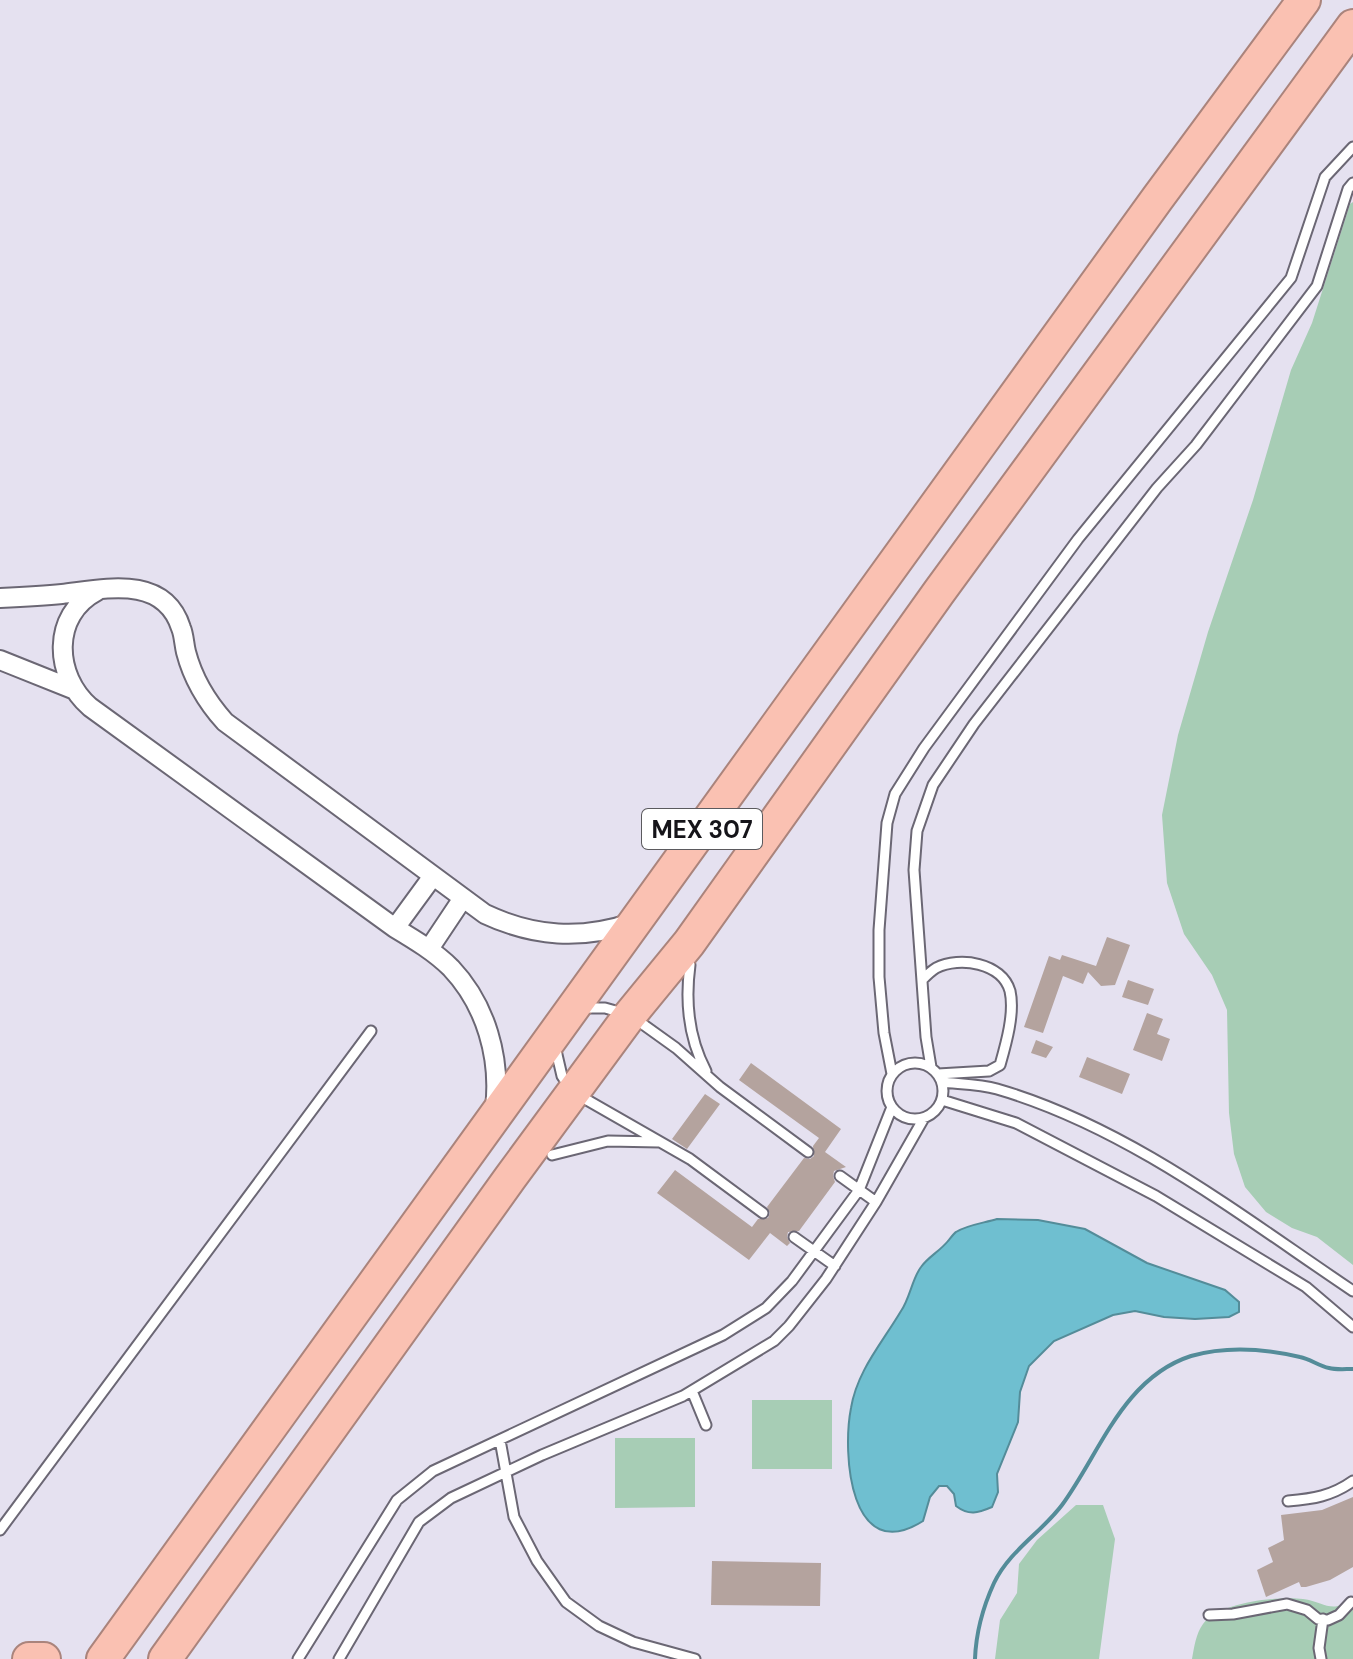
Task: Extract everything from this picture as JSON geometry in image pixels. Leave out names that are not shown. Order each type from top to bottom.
[{"type":"highway","name":"MEX 307","points":[[103,1659],[1138,225],[1304,0]]},
{"type":"highway","name":"MEX 307","points":[[638,1021],[689,943],[939,592],[1353,26]]},
{"type":"highway","points":[[165,1659],[339,1416],[638,1021],[690,965],[914,652],[933,620],[939,592]]},
{"type":"highway","points":[[339,1416],[377,1385],[411,1348],[552,1155],[582,1097]]},
{"type":"highway","points":[[29,1659],[44,1659]]},
{"type":"street","points":[[0,598],[122,587],[142,590],[162,600],[170,607],[181,627],[195,679],[208,702],[225,722],[485,914],[501,922],[544,933],[594,933],[634,923]]},
{"type":"street","points":[[103,589],[79,604],[64,633],[65,670],[75,690],[90,707],[395,928],[429,949],[462,982],[481,1015],[495,1066],[495,1116]]},
{"type":"street","points":[[0,660],[75,690]]},
{"type":"street","points":[[395,928],[433,876]]},
{"type":"street","points":[[429,949],[463,898]]},
{"type":"lane","points":[[892,1074],[882,1005],[879,930],[887,823],[895,794],[924,748],[1078,539],[1291,278],[1325,177],[1353,147]]},
{"type":"lane","points":[[339,1659],[419,1522],[451,1498],[692,1391],[774,1341],[835,1266],[924,1118],[938,1108],[942,1100],[926,1037],[914,870],[917,831],[933,785],[974,724],[1157,488],[1196,445],[1317,286],[1348,189],[1353,183]]},
{"type":"lane","points":[[922,980],[937,968],[958,962],[970,963],[999,974],[1009,989],[1011,1005],[1000,1065],[989,1071],[937,1075]]},
{"type":"lane","points":[[690,965],[687,993],[689,1021],[696,1050],[709,1078]]},
{"type":"lane","points":[[763,1213],[663,1143],[582,1097],[562,1076],[562,1023],[589,1007],[605,1008],[638,1021],[808,1152]]},
{"type":"lane","points":[[0,1530],[371,1031]]},
{"type":"lane","points":[[924,1118],[906,1118],[892,1107],[886,1091],[892,1074],[898,1068],[914,1063],[937,1075],[994,1088],[1079,1120],[1198,1187],[1353,1291]]},
{"type":"lane","points":[[942,1100],[1016,1123],[1156,1196],[1306,1287],[1353,1327]]},
{"type":"lane","points":[[298,1659],[397,1500],[433,1471],[734,1328],[766,1308],[792,1281],[859,1190],[892,1107]]},
{"type":"lane","points":[[552,1155],[608,1141],[663,1143]]},
{"type":"lane","points":[[840,1176],[876,1202]]},
{"type":"lane","points":[[794,1237],[835,1266]]},
{"type":"lane","points":[[692,1391],[706,1425]]},
{"type":"lane","points":[[500,1440],[514,1517],[537,1561],[566,1602],[599,1626],[633,1642],[695,1659]]},
{"type":"lane","points":[[1288,1501],[1322,1498],[1353,1481]]},
{"type":"lane","points":[[1209,1615],[1287,1604],[1323,1619],[1339,1615],[1351,1602]]},
{"type":"lane","points":[[1321,1659],[1319,1648],[1323,1619]]},
{"type":"green space","points":[[1353,202],[1353,1265],[1317,1237],[1292,1228],[1266,1212],[1245,1187],[1234,1154],[1229,1113],[1227,1010],[1212,975],[1184,934],[1167,883],[1162,815],[1178,735],[1208,632],[1253,500],[1291,370],[1312,323]]},
{"type":"green space","points":[[752,1400],[832,1400],[832,1469],[752,1469]]},
{"type":"green space","points":[[615,1438],[695,1438],[695,1507],[615,1508]]},
{"type":"green space","points":[[1076,1505],[1103,1505],[1115,1539],[1099,1659],[995,1659],[1000,1620],[1017,1593],[1019,1564],[1037,1540]]},
{"type":"green space","points":[[1353,1596],[1353,1659],[1192,1659],[1203,1624],[1222,1610],[1250,1602],[1279,1599],[1303,1599],[1334,1607]]},
{"type":"water","points":[[997,1219],[1038,1220],[1085,1229],[1147,1263],[1225,1290],[1239,1302],[1239,1312],[1229,1317],[1195,1319],[1135,1311],[1113,1315],[1054,1341],[1029,1366],[1020,1392],[1018,1422],[997,1474],[998,1492],[992,1507],[978,1512],[965,1511],[956,1506],[954,1494],[947,1486],[939,1486],[930,1497],[923,1521],[899,1531],[880,1529],[866,1518],[856,1499],[851,1476],[848,1452],[854,1395],[871,1358],[904,1306],[924,1263],[956,1232]]},
{"type":"building","points":[[1107,937],[1130,945],[1115,985],[1101,986],[1088,972],[1083,984],[1063,976],[1043,1033],[1024,1027],[1049,956],[1060,960],[1062,955],[1096,966]]},
{"type":"building","points":[[1128,980],[1154,989],[1148,1005],[1122,997]]},
{"type":"building","points":[[1147,1013],[1163,1019],[1157,1034],[1170,1039],[1162,1061],[1133,1050]]},
{"type":"building","points":[[1036,1040],[1053,1047],[1046,1058],[1031,1053]]},
{"type":"building","points":[[1087,1057],[1130,1074],[1122,1094],[1079,1077]]},
{"type":"building","points":[[751,1063],[841,1129],[825,1152],[846,1167],[834,1171],[835,1182],[799,1231],[788,1232],[790,1243],[787,1246],[770,1233],[749,1260],[657,1193],[675,1170],[752,1227],[758,1219],[768,1218],[770,1213],[767,1207],[804,1158],[814,1156],[813,1146],[819,1138],[739,1080]]},
{"type":"building","points":[[705,1094],[720,1104],[687,1149],[672,1139]]},
{"type":"building","points":[[1353,1497],[1353,1567],[1330,1580],[1306,1587],[1301,1587],[1299,1582],[1266,1597],[1257,1570],[1273,1562],[1268,1548],[1284,1540],[1281,1515],[1322,1510]]},
{"type":"building","points":[[712,1561],[821,1563],[820,1606],[711,1605]]},
{"type":"waterway","points":[[975,1659],[983,1610],[1001,1571],[1062,1505],[1115,1419],[1148,1381],[1167,1367],[1191,1356],[1232,1350],[1274,1352],[1304,1358],[1332,1369],[1353,1369]]}]
